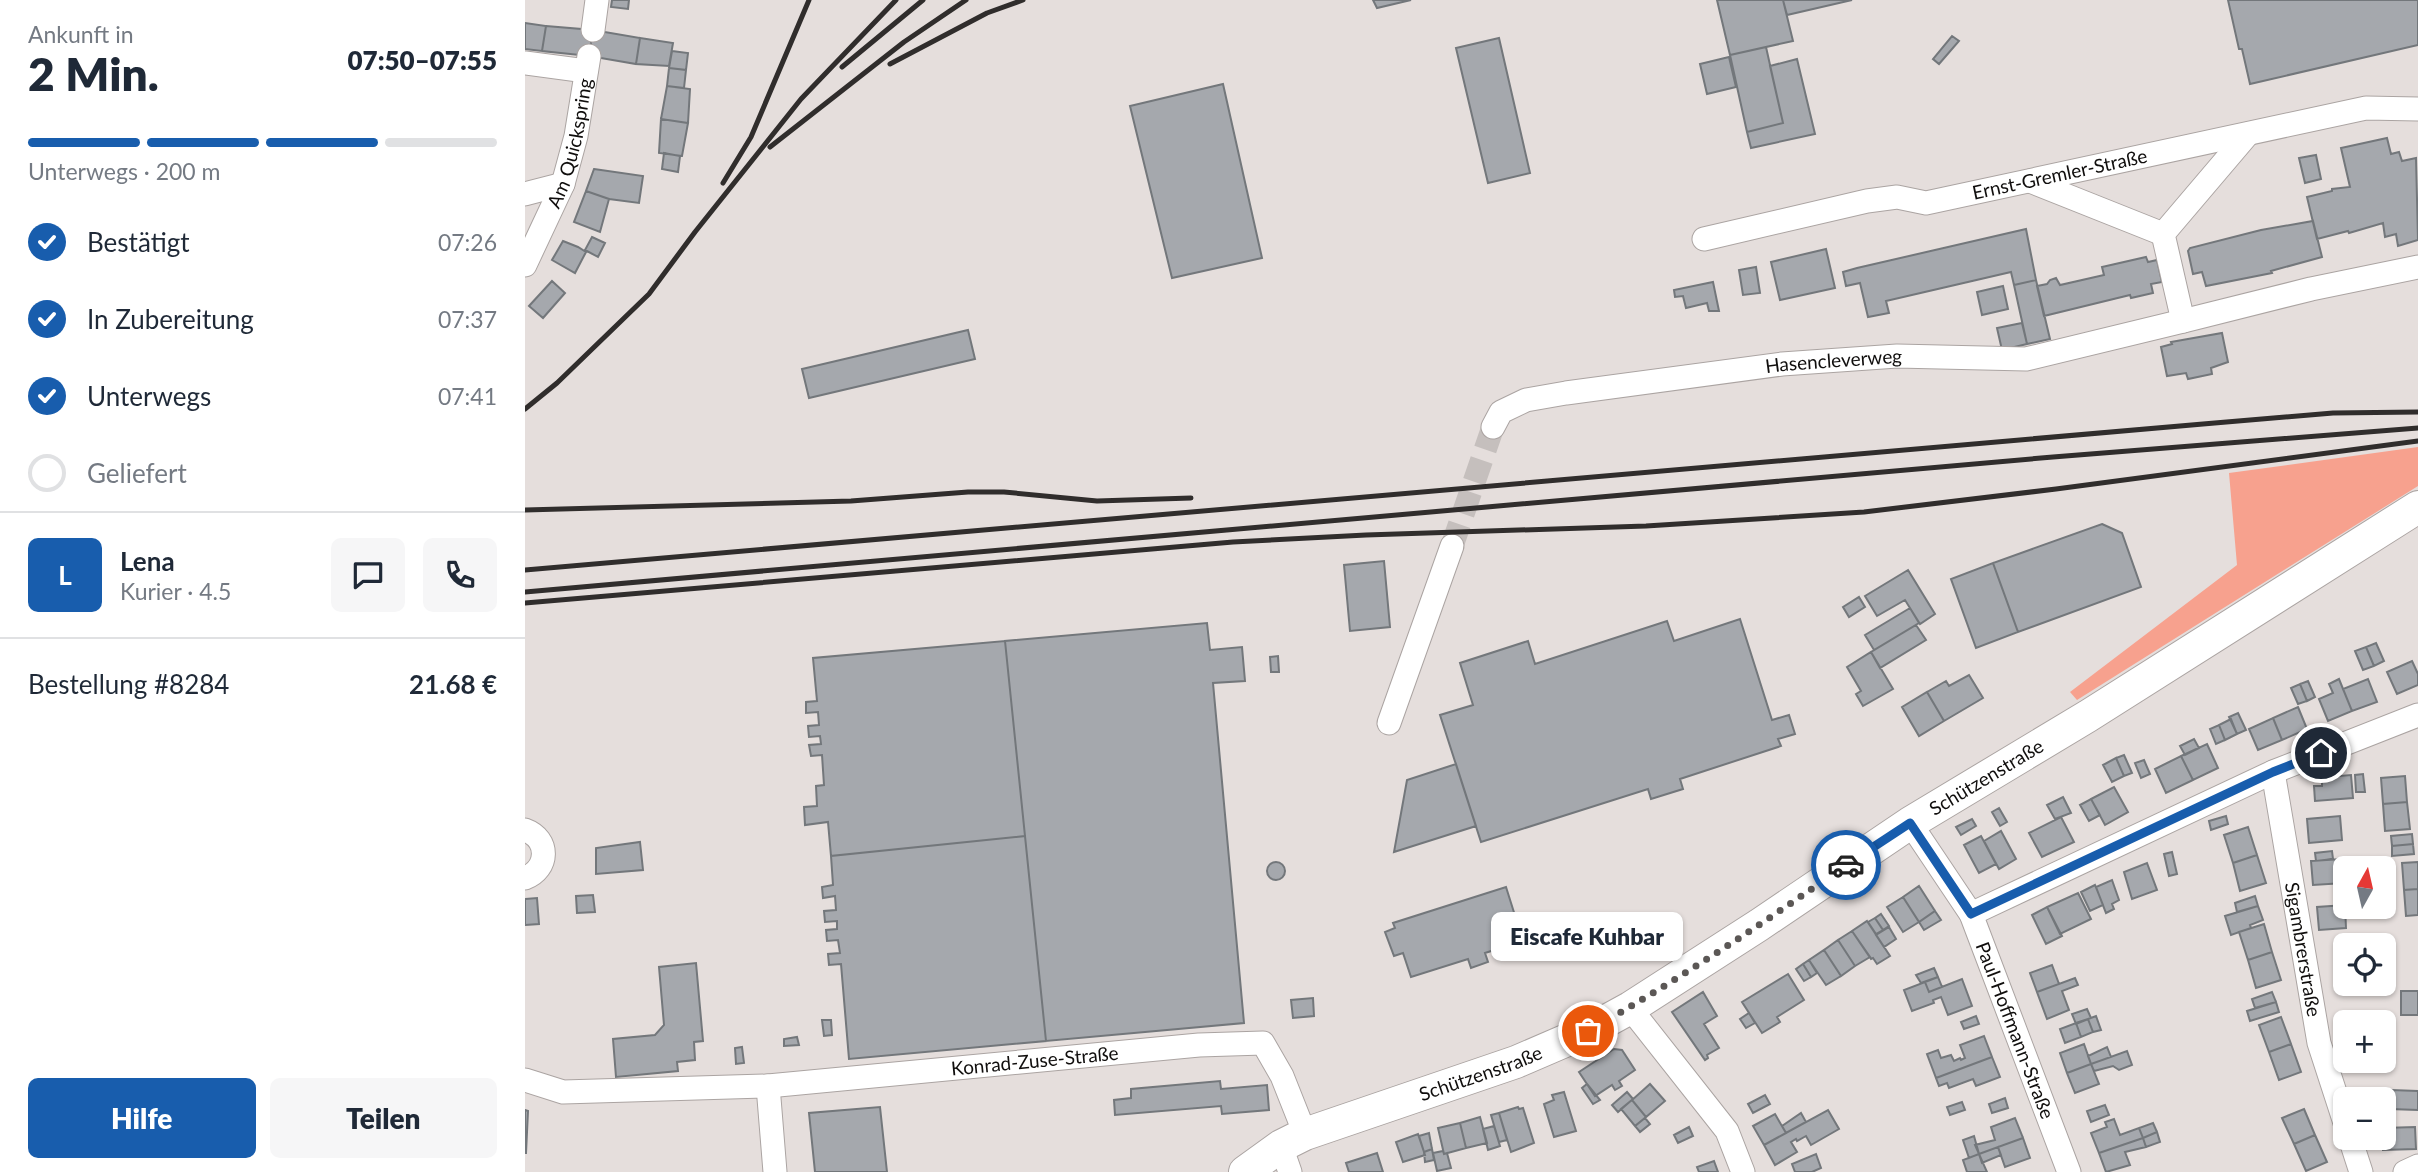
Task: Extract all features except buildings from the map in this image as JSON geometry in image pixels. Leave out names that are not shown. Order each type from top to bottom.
[{"type":"main road","name":"Schützenstraße","points":[[1245,1172],[1516,1062],[1588,1031],[1630,1008],[1910,823],[2088,716],[2418,507]]},
{"type":"street","points":[[593,30],[597,0]]},
{"type":"street","name":"Am Quickspring","points":[[525,64],[588,64],[576,136],[563,184],[525,265]]},
{"type":"street","name":"Ernst-Gremler-Straße","points":[[1704,239],[1867,201],[1897,197],[1926,203],[2366,108],[2418,109]]},
{"type":"street","points":[[2163,234],[2248,134]]},
{"type":"street","points":[[2030,181],[2163,234]]},
{"type":"street","points":[[525,194],[563,184]]},
{"type":"street","points":[[2163,234],[2183,321]]},
{"type":"street","name":"Hasencleverweg","points":[[1493,427],[1501,412],[1526,400],[1782,363],[1897,356],[2026,359],[2311,289],[2418,267]]},
{"type":"street","points":[[1389,723],[1452,546]]},
{"type":"street","points":[[1971,914],[2273,772],[2418,715]]},
{"type":"street","name":"Sigambrerstraße","points":[[2273,772],[2319,1043],[2333,1087]]},
{"type":"street","name":"Paul-Hoffmann-Straße","points":[[1910,823],[1971,914],[2069,1172]]},
{"type":"street","points":[[525,830],[539,839],[544,854],[540,868],[525,878]]},
{"type":"street","points":[[1630,1008],[1727,1131],[1743,1172]]},
{"type":"street","name":"Konrad-Zuse-Straße","points":[[525,1080],[563,1092],[768,1086],[1199,1045],[1263,1043],[1282,1076],[1292,1151]]},
{"type":"street","points":[[768,1086],[775,1172]]},
{"type":"street","points":[[2354,1150],[2361,1172]]},
{"type":"street","points":[[2406,1172],[2418,1166]]},
{"type":"shaded area","points":[[2418,447],[2418,486],[2077,700],[2070,692],[2237,565],[2229,473]]},
{"type":"tunnel","points":[[1452,546],[1493,427]]},
{"type":"railway","points":[[723,183],[751,137],[809,0]]},
{"type":"railway","points":[[525,409],[557,383],[649,294],[801,99],[896,0]]},
{"type":"railway","points":[[842,67],[923,0]]},
{"type":"railway","points":[[770,147],[904,42],[966,0]]},
{"type":"railway","points":[[890,64],[987,13],[1023,0]]},
{"type":"railway","points":[[525,570],[2333,413],[2418,412]]},
{"type":"railway","points":[[525,592],[2053,457],[2418,428]]},
{"type":"railway","points":[[525,603],[1233,542],[1646,526],[1864,512],[2418,441]]},
{"type":"railway","points":[[525,510],[851,501],[968,492],[1004,492],[1097,501],[1191,498]]},
{"type":"way so far","points":[[1588,1031],[1630,1008],[1846,865]]},
{"type":"place","name":"Eiscafe Kuhbar","points":[[1588,1031]]},
{"type":"route","points":[[1846,865],[1910,823],[1971,914],[2273,772],[2321,753]]}]
